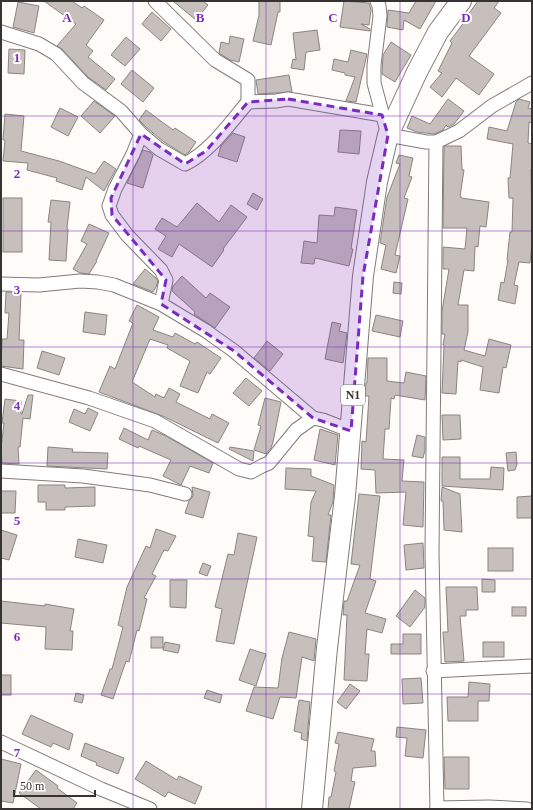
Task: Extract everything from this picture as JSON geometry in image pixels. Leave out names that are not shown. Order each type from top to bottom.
[{"type":"main road","name":"N1","points":[[312,809],[325,663],[345,496],[363,276],[377,182],[388,135],[417,72],[438,32],[461,1]]},
{"type":"street","points":[[1,32],[39,44],[56,54],[84,83],[121,111],[141,134],[159,149],[185,164],[196,159],[206,151],[248,102],[248,80],[215,60],[154,1]]},
{"type":"street","points":[[377,1],[380,16],[374,65],[374,83],[388,135],[426,142],[436,142],[459,131],[492,106],[532,83]]},
{"type":"street","points":[[248,102],[288,99],[382,115]]},
{"type":"street","points":[[141,134],[133,154],[115,188],[109,206],[112,215],[127,235],[161,270],[166,280],[161,304]]},
{"type":"street","points":[[436,142],[432,545],[433,671],[437,808],[489,807],[527,809]]},
{"type":"street","points":[[1,284],[39,284],[80,281],[98,282],[114,285],[161,304],[206,331],[234,351],[313,418],[323,420],[350,431]]},
{"type":"street","points":[[1,374],[89,398],[155,421],[239,469],[251,472],[269,463],[296,430],[313,418]]},
{"type":"street","points":[[1,472],[83,476],[150,485],[185,494]]},
{"type":"street","points":[[433,671],[532,666]]},
{"type":"street","points":[[1,742],[101,789],[150,809]]},
{"type":"highlighted area","points":[[288,99],[382,115],[388,135],[363,276],[351,431],[313,418],[234,351],[161,304],[166,280],[112,215],[111,198],[141,134],[185,164],[206,151],[248,102]]},
{"type":"building","points":[[44,1],[72,1],[82,8],[84,6],[104,20],[86,45],[93,51],[88,57],[115,79],[106,90],[88,77],[62,49],[57,46],[76,24]]},
{"type":"building","points":[[173,1],[203,1],[208,5],[196,20]]},
{"type":"building","points":[[259,1],[280,1],[280,12],[278,12],[271,45],[253,41],[259,15]]},
{"type":"building","points":[[344,1],[369,3],[371,10],[369,25],[361,24],[370,29],[370,31],[340,27]]},
{"type":"building","points":[[416,1],[436,1],[420,29],[404,20],[403,30],[387,27],[388,10],[409,13]]},
{"type":"building","points":[[478,1],[499,1],[494,8],[501,13],[469,56],[494,74],[479,95],[456,78],[442,97],[430,87],[442,73],[438,71],[452,43],[450,41]]},
{"type":"building","points":[[18,2],[39,6],[34,33],[13,27]]},
{"type":"building","points":[[152,12],[171,29],[161,41],[142,24]]},
{"type":"building","points":[[317,30],[320,50],[306,52],[304,70],[291,68],[293,59],[296,60],[293,33]]},
{"type":"building","points":[[230,36],[244,39],[239,62],[230,60],[219,53],[221,42],[229,44]]},
{"type":"building","points":[[126,37],[140,49],[125,66],[111,55]]},
{"type":"building","points":[[391,42],[411,55],[395,82],[382,74],[383,55]]},
{"type":"building","points":[[9,49],[25,50],[24,74],[8,73]]},
{"type":"building","points":[[351,50],[367,54],[356,102],[346,101],[355,77],[332,70],[334,59],[348,62]]},
{"type":"building","points":[[132,70],[154,88],[143,102],[121,84]]},
{"type":"building","points":[[289,75],[292,92],[258,94],[256,80]]},
{"type":"building","points":[[448,99],[464,111],[454,124],[448,127],[446,125],[443,130],[434,134],[417,132],[407,128],[412,116],[430,124]]},
{"type":"building","points":[[519,99],[530,102],[528,108],[532,109],[532,123],[529,122],[528,143],[532,144],[532,244],[530,263],[519,262],[514,285],[518,286],[515,304],[498,300],[501,282],[504,283],[508,260],[510,232],[512,232],[513,198],[509,198],[508,178],[510,178],[513,144],[487,139],[489,127],[507,131],[516,102]]},
{"type":"building","points":[[94,101],[115,116],[100,133],[81,116]]},
{"type":"building","points":[[60,108],[78,117],[68,136],[51,127]]},
{"type":"building","points":[[146,110],[173,130],[175,128],[196,142],[189,152],[185,155],[164,142],[147,128],[139,120]]},
{"type":"building","points":[[5,114],[24,116],[21,151],[59,161],[95,174],[104,161],[116,169],[104,191],[86,177],[82,190],[56,181],[57,178],[27,170],[28,163],[3,161]]},
{"type":"building","points":[[340,130],[361,131],[359,154],[338,152]]},
{"type":"building","points":[[233,133],[245,137],[237,162],[218,156],[221,146]]},
{"type":"building","points":[[461,146],[462,170],[464,170],[460,196],[461,198],[489,202],[486,227],[480,226],[478,247],[475,246],[474,271],[464,270],[458,305],[468,305],[468,332],[464,350],[485,356],[489,339],[511,345],[506,368],[503,367],[499,393],[480,390],[483,367],[461,360],[461,362],[458,361],[456,394],[442,393],[443,345],[445,334],[442,334],[442,311],[449,269],[443,269],[443,247],[465,249],[467,228],[443,228],[444,147]]},
{"type":"building","points":[[143,150],[150,152],[153,155],[143,188],[127,183]]},
{"type":"building","points":[[399,155],[413,158],[409,176],[412,177],[404,198],[408,199],[395,255],[400,256],[396,273],[381,269],[386,245],[380,243],[387,197],[400,164],[396,163]]},
{"type":"building","points":[[253,193],[263,199],[257,210],[247,204]]},
{"type":"building","points":[[3,198],[22,198],[22,252],[3,252]]},
{"type":"building","points":[[51,200],[70,202],[67,228],[66,261],[49,260],[51,222],[48,222]]},
{"type":"building","points":[[197,203],[219,222],[231,205],[247,217],[223,249],[224,250],[212,267],[179,244],[172,257],[158,249],[166,236],[155,229],[162,218],[177,227]]},
{"type":"building","points":[[335,207],[357,210],[351,249],[353,249],[349,266],[315,258],[314,264],[301,263],[304,241],[317,243],[319,215],[334,216]]},
{"type":"building","points":[[89,224],[109,233],[97,261],[89,274],[80,273],[73,269],[87,244],[81,241]]},
{"type":"building","points":[[145,269],[158,281],[153,292],[133,284]]},
{"type":"building","points":[[182,276],[206,298],[210,293],[230,307],[215,328],[194,314],[195,312],[172,291],[173,286]]},
{"type":"building","points":[[394,282],[402,283],[401,294],[393,293]]},
{"type":"building","points":[[6,292],[21,293],[19,340],[24,340],[23,369],[1,366],[2,339],[7,339],[9,313],[5,313]]},
{"type":"building","points":[[137,305],[159,317],[153,330],[173,337],[175,333],[195,344],[197,342],[221,358],[210,374],[207,372],[198,393],[180,386],[190,361],[167,348],[168,345],[150,339],[132,382],[155,397],[156,394],[164,398],[169,388],[180,394],[176,402],[210,419],[212,414],[229,423],[218,443],[165,417],[99,392],[110,366],[115,369],[133,323],[129,321]]},
{"type":"building","points":[[85,312],[107,315],[105,335],[83,332]]},
{"type":"building","points":[[376,315],[403,321],[400,337],[372,331]]},
{"type":"building","points":[[332,322],[341,324],[339,331],[347,333],[343,363],[325,359]]},
{"type":"building","points":[[267,341],[283,354],[270,371],[254,358]]},
{"type":"building","points":[[42,351],[65,358],[59,375],[37,368]]},
{"type":"building","points":[[368,358],[387,358],[387,381],[404,383],[406,372],[426,376],[425,400],[395,395],[394,399],[391,398],[389,429],[385,429],[383,459],[404,460],[402,481],[424,482],[423,527],[403,525],[406,492],[376,493],[375,470],[361,469],[362,441],[366,442],[369,396],[365,396]]},
{"type":"building","points":[[246,378],[262,391],[249,406],[233,393]]},
{"type":"building","points":[[28,395],[33,395],[30,419],[23,418],[20,447],[18,447],[19,464],[2,463],[1,449],[4,423],[2,423],[5,399],[21,401],[22,414]]},
{"type":"building","points":[[265,398],[281,402],[273,442],[271,448],[266,454],[254,450],[261,426],[258,425]]},
{"type":"building","points":[[88,408],[98,413],[90,431],[69,422],[74,409],[85,414]]},
{"type":"building","points":[[442,415],[460,415],[461,439],[443,440]]},
{"type":"building","points":[[124,428],[148,440],[152,430],[166,436],[213,463],[209,473],[190,466],[181,485],[163,476],[171,460],[139,446],[138,448],[119,439]]},
{"type":"building","points":[[320,429],[338,435],[335,465],[314,460]]},
{"type":"building","points":[[417,435],[425,437],[425,450],[423,458],[412,456]]},
{"type":"building","points":[[48,447],[73,449],[72,452],[108,453],[107,469],[47,466]]},
{"type":"building","points":[[230,447],[254,451],[253,461],[229,449]]},
{"type":"building","points":[[516,452],[517,464],[515,470],[508,471],[506,453]]},
{"type":"building","points":[[442,457],[460,457],[460,479],[490,479],[491,467],[504,468],[503,490],[442,486]]},
{"type":"building","points":[[286,468],[311,469],[311,476],[334,485],[333,502],[328,515],[331,515],[326,562],[312,561],[314,537],[308,536],[311,502],[316,491],[285,489]]},
{"type":"building","points":[[38,485],[65,485],[65,488],[95,487],[95,506],[65,507],[65,510],[46,510],[46,502],[38,502]]},
{"type":"building","points":[[192,487],[210,492],[203,518],[185,513],[189,501],[193,496]]},
{"type":"building","points":[[442,487],[460,494],[462,532],[444,530],[443,501],[441,501]]},
{"type":"building","points":[[1,491],[16,491],[15,513],[1,513]]},
{"type":"building","points":[[359,494],[380,496],[370,579],[376,581],[365,613],[386,619],[382,633],[367,629],[365,654],[369,654],[367,681],[344,680],[347,615],[343,615],[344,601],[347,601],[360,565],[351,564]]},
{"type":"building","points":[[532,496],[532,518],[517,518],[517,497]]},
{"type":"building","points":[[156,529],[176,536],[168,551],[164,550],[152,574],[156,576],[144,598],[147,599],[139,631],[137,630],[129,662],[126,661],[113,699],[101,695],[110,669],[112,669],[123,627],[118,625],[127,587],[146,546],[150,548]]},
{"type":"building","points":[[1,530],[17,535],[9,560],[1,558]]},
{"type":"building","points":[[238,533],[257,537],[234,644],[216,641],[222,609],[215,607],[228,554],[234,555]]},
{"type":"building","points":[[78,539],[107,545],[103,563],[75,557]]},
{"type":"building","points":[[423,543],[424,568],[406,570],[404,545]]},
{"type":"building","points":[[488,548],[513,548],[513,571],[488,571]]},
{"type":"building","points":[[203,563],[211,566],[207,576],[199,573]]},
{"type":"building","points":[[482,579],[495,580],[495,592],[482,592]]},
{"type":"building","points":[[170,580],[187,580],[186,608],[170,607]]},
{"type":"building","points":[[446,587],[477,587],[478,610],[466,610],[466,616],[460,616],[464,661],[445,662],[443,632],[448,632]]},
{"type":"building","points":[[415,590],[425,598],[425,607],[410,627],[396,616]]},
{"type":"building","points":[[1,601],[45,606],[45,604],[74,609],[70,631],[73,631],[72,650],[45,649],[46,627],[1,623]]},
{"type":"building","points":[[512,607],[526,607],[526,616],[512,616]]},
{"type":"building","points":[[289,632],[316,639],[314,661],[302,657],[296,698],[280,697],[273,719],[246,711],[254,687],[278,688],[282,658]]},
{"type":"building","points":[[403,634],[421,634],[421,654],[391,654],[391,644],[403,644]]},
{"type":"building","points":[[151,637],[163,637],[163,648],[151,648]]},
{"type":"building","points":[[165,642],[180,645],[178,653],[163,650]]},
{"type":"building","points":[[483,642],[504,642],[504,657],[483,657]]},
{"type":"building","points":[[250,649],[266,654],[256,686],[239,680]]},
{"type":"building","points":[[1,675],[11,675],[11,695],[1,695]]},
{"type":"building","points":[[421,678],[423,703],[403,704],[402,679]]},
{"type":"building","points":[[469,682],[490,684],[489,701],[478,701],[478,721],[448,721],[447,697],[468,697]]},
{"type":"building","points":[[350,684],[360,691],[346,709],[337,702]]},
{"type":"building","points":[[207,690],[222,695],[220,703],[204,698]]},
{"type":"building","points":[[76,693],[84,695],[82,703],[74,701]]},
{"type":"building","points":[[299,700],[310,702],[307,741],[301,739],[302,733],[294,731]]},
{"type":"building","points":[[31,715],[73,734],[69,750],[53,743],[51,747],[22,734]]},
{"type":"building","points":[[397,727],[426,730],[423,758],[405,756],[407,738],[396,737]]},
{"type":"building","points":[[338,732],[374,739],[371,751],[375,751],[376,766],[353,768],[351,781],[355,782],[349,809],[328,809],[329,797],[331,797],[336,772],[334,771],[339,744],[335,743]]},
{"type":"building","points":[[85,743],[124,758],[118,774],[96,765],[97,763],[81,756]]},
{"type":"building","points":[[444,757],[469,757],[469,789],[445,789]]},
{"type":"building","points":[[1,759],[21,764],[13,803],[1,801]]},
{"type":"building","points":[[146,761],[177,780],[179,776],[202,787],[195,804],[168,792],[165,797],[135,779]]},
{"type":"building","points":[[36,770],[58,786],[57,788],[77,803],[73,809],[41,809],[19,793]]}]
